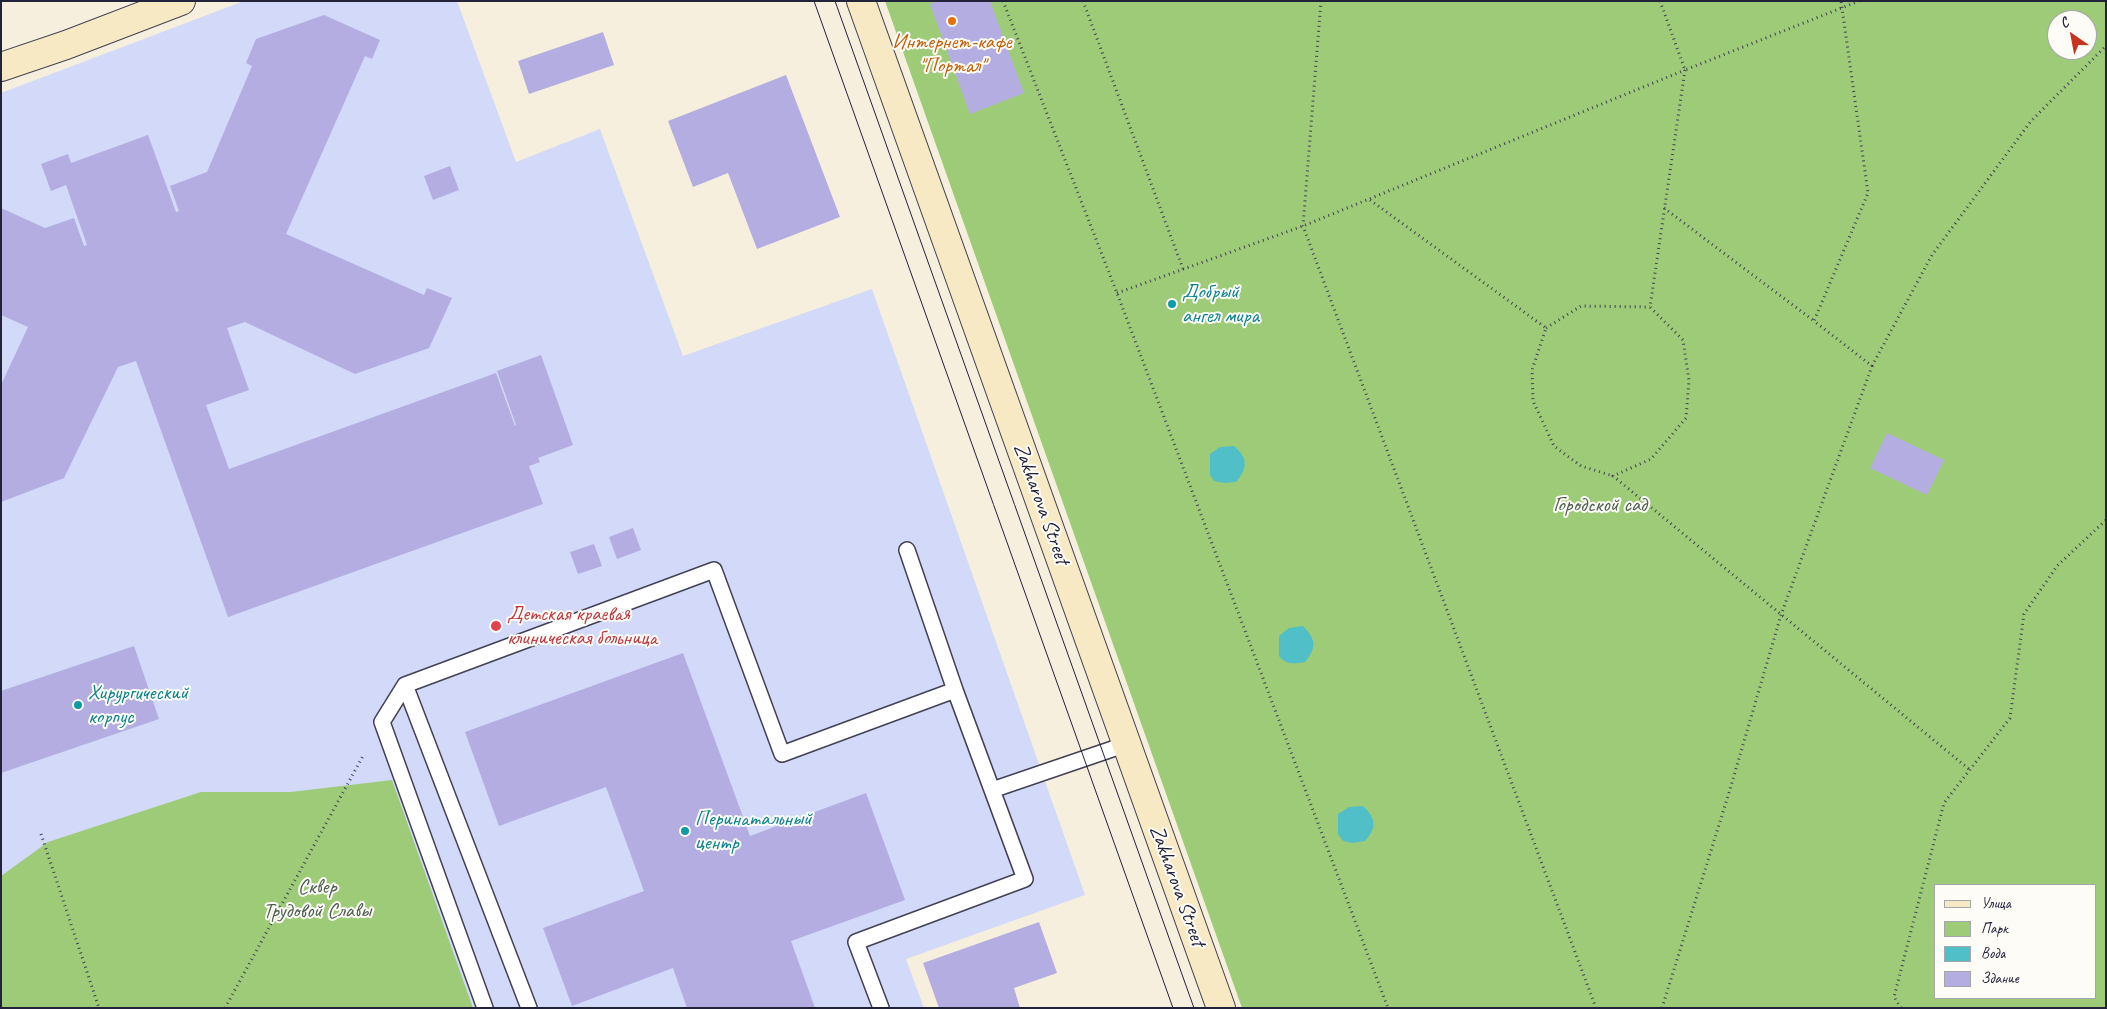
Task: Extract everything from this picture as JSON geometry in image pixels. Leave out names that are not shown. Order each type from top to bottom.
[{"type":"street","points":[[1,67],[66,45],[181,1]]},
{"type":"street","name":"Zakharova Street","points":[[862,1],[1221,1008]]},
{"type":"lane","points":[[881,1008],[856,942],[1025,879],[955,690],[907,550]]},
{"type":"lane","points":[[485,1008],[382,722],[405,686],[714,570],[782,754],[955,690]]},
{"type":"lane","points":[[405,686],[529,1008]]},
{"type":"lane","points":[[992,790],[1127,744]]},
{"type":"path","points":[[1003,1],[1117,293],[1388,1008]]},
{"type":"path","points":[[1083,1],[1183,269]]},
{"type":"path","points":[[1321,1],[1303,226],[1596,1008]]},
{"type":"path","points":[[1650,307],[1685,70],[1660,1]]},
{"type":"path","points":[[1814,321],[1868,193],[1844,8],[1841,1]]},
{"type":"path","points":[[1117,293],[1303,226],[1859,1]]},
{"type":"path","points":[[1662,1008],[1728,796],[1781,615],[1872,366],[1932,255],[2032,122],[2106,46]]},
{"type":"path","points":[[1369,200],[1546,328]]},
{"type":"path","points":[[1664,208],[1872,366]]},
{"type":"path","points":[[1612,476],[1651,459],[1686,418],[1689,380],[1683,340],[1650,307],[1582,306],[1546,328],[1532,370],[1533,401],[1554,446],[1581,466],[1612,476],[1970,770]]},
{"type":"path","points":[[1900,1008],[1894,997],[1944,803],[2010,718],[2024,614],[2057,566],[2106,520]]},
{"type":"path","points":[[225,1008],[382,722]]},
{"type":"path","points":[[41,834],[99,1008]]},
{"type":"shaded area","name":"Детская краевая клиническая больница","points":[[244,1],[457,1],[516,162],[600,129],[683,356],[872,289],[1085,895],[906,959],[924,1008],[1,1008],[1,93]]},
{"type":"green space","name":"Городской сад","points":[[885,1],[2106,1],[2106,1008],[1242,1008]]},
{"type":"green space","name":"Сквер Трудовой Славы","points":[[392,780],[473,1008],[1,1008],[1,876],[48,842],[201,792],[291,792]]},
{"type":"water","points":[[1234,446],[1239,450],[1244,459],[1243,472],[1236,482],[1224,483],[1214,481],[1210,475],[1210,454],[1220,447]]},
{"type":"water","points":[[1303,626],[1313,639],[1312,652],[1305,662],[1294,663],[1284,661],[1279,656],[1279,636],[1289,628]]},
{"type":"water","points":[[1363,806],[1373,819],[1372,832],[1365,841],[1352,843],[1343,841],[1338,834],[1338,814],[1349,807]]},
{"type":"building","points":[[938,1],[990,1],[1024,93],[970,114],[930,4]]},
{"type":"building","points":[[324,15],[380,40],[372,59],[365,56],[286,234],[424,295],[427,288],[452,298],[429,348],[355,374],[245,322],[227,328],[249,390],[206,405],[229,469],[496,373],[515,426],[497,371],[541,355],[573,445],[538,458],[540,462],[529,466],[543,504],[228,617],[136,361],[118,367],[64,478],[1,502],[1,385],[28,327],[1,315],[1,208],[45,228],[74,218],[84,246],[87,245],[66,185],[51,191],[41,164],[68,154],[71,163],[148,135],[176,212],[179,211],[170,186],[207,172],[252,66],[246,63],[256,39]]},
{"type":"building","points":[[603,32],[614,65],[529,94],[518,61]]},
{"type":"building","points":[[786,75],[840,217],[757,249],[728,173],[693,187],[668,121]]},
{"type":"building","points":[[450,166],[459,190],[433,200],[424,176]]},
{"type":"building","points":[[1887,433],[1944,460],[1927,495],[1870,468]]},
{"type":"building","points":[[633,528],[641,550],[617,559],[609,537]]},
{"type":"building","points":[[594,544],[602,566],[578,574],[570,552]]},
{"type":"building","name":"Хирургический корпус","points":[[134,646],[159,719],[1,773],[1,691]]},
{"type":"building","name":"Перинатальный центр","points":[[683,653],[750,836],[866,793],[905,900],[791,941],[815,1008],[687,1008],[673,968],[572,1006],[543,928],[644,891],[606,787],[499,826],[465,732]]},
{"type":"building","points":[[1039,922],[1057,973],[1014,988],[1020,1008],[939,1008],[923,963]]},
{"type":"tram line","points":[[814,1],[1173,1008]]},
{"type":"tram line","points":[[835,1],[1194,1008]]},
{"type":"place","name":"Интернет-кафе \"Портал\"","points":[[952,21]]},
{"type":"place","name":"Добрый ангел мира","points":[[1172,304]]},
{"type":"place","name":"Детская краевая клиническая больница","points":[[496,626]]},
{"type":"place","name":"Хирургический корпус","points":[[78,705]]},
{"type":"place","name":"Перинатальный центр","points":[[685,831]]}]
